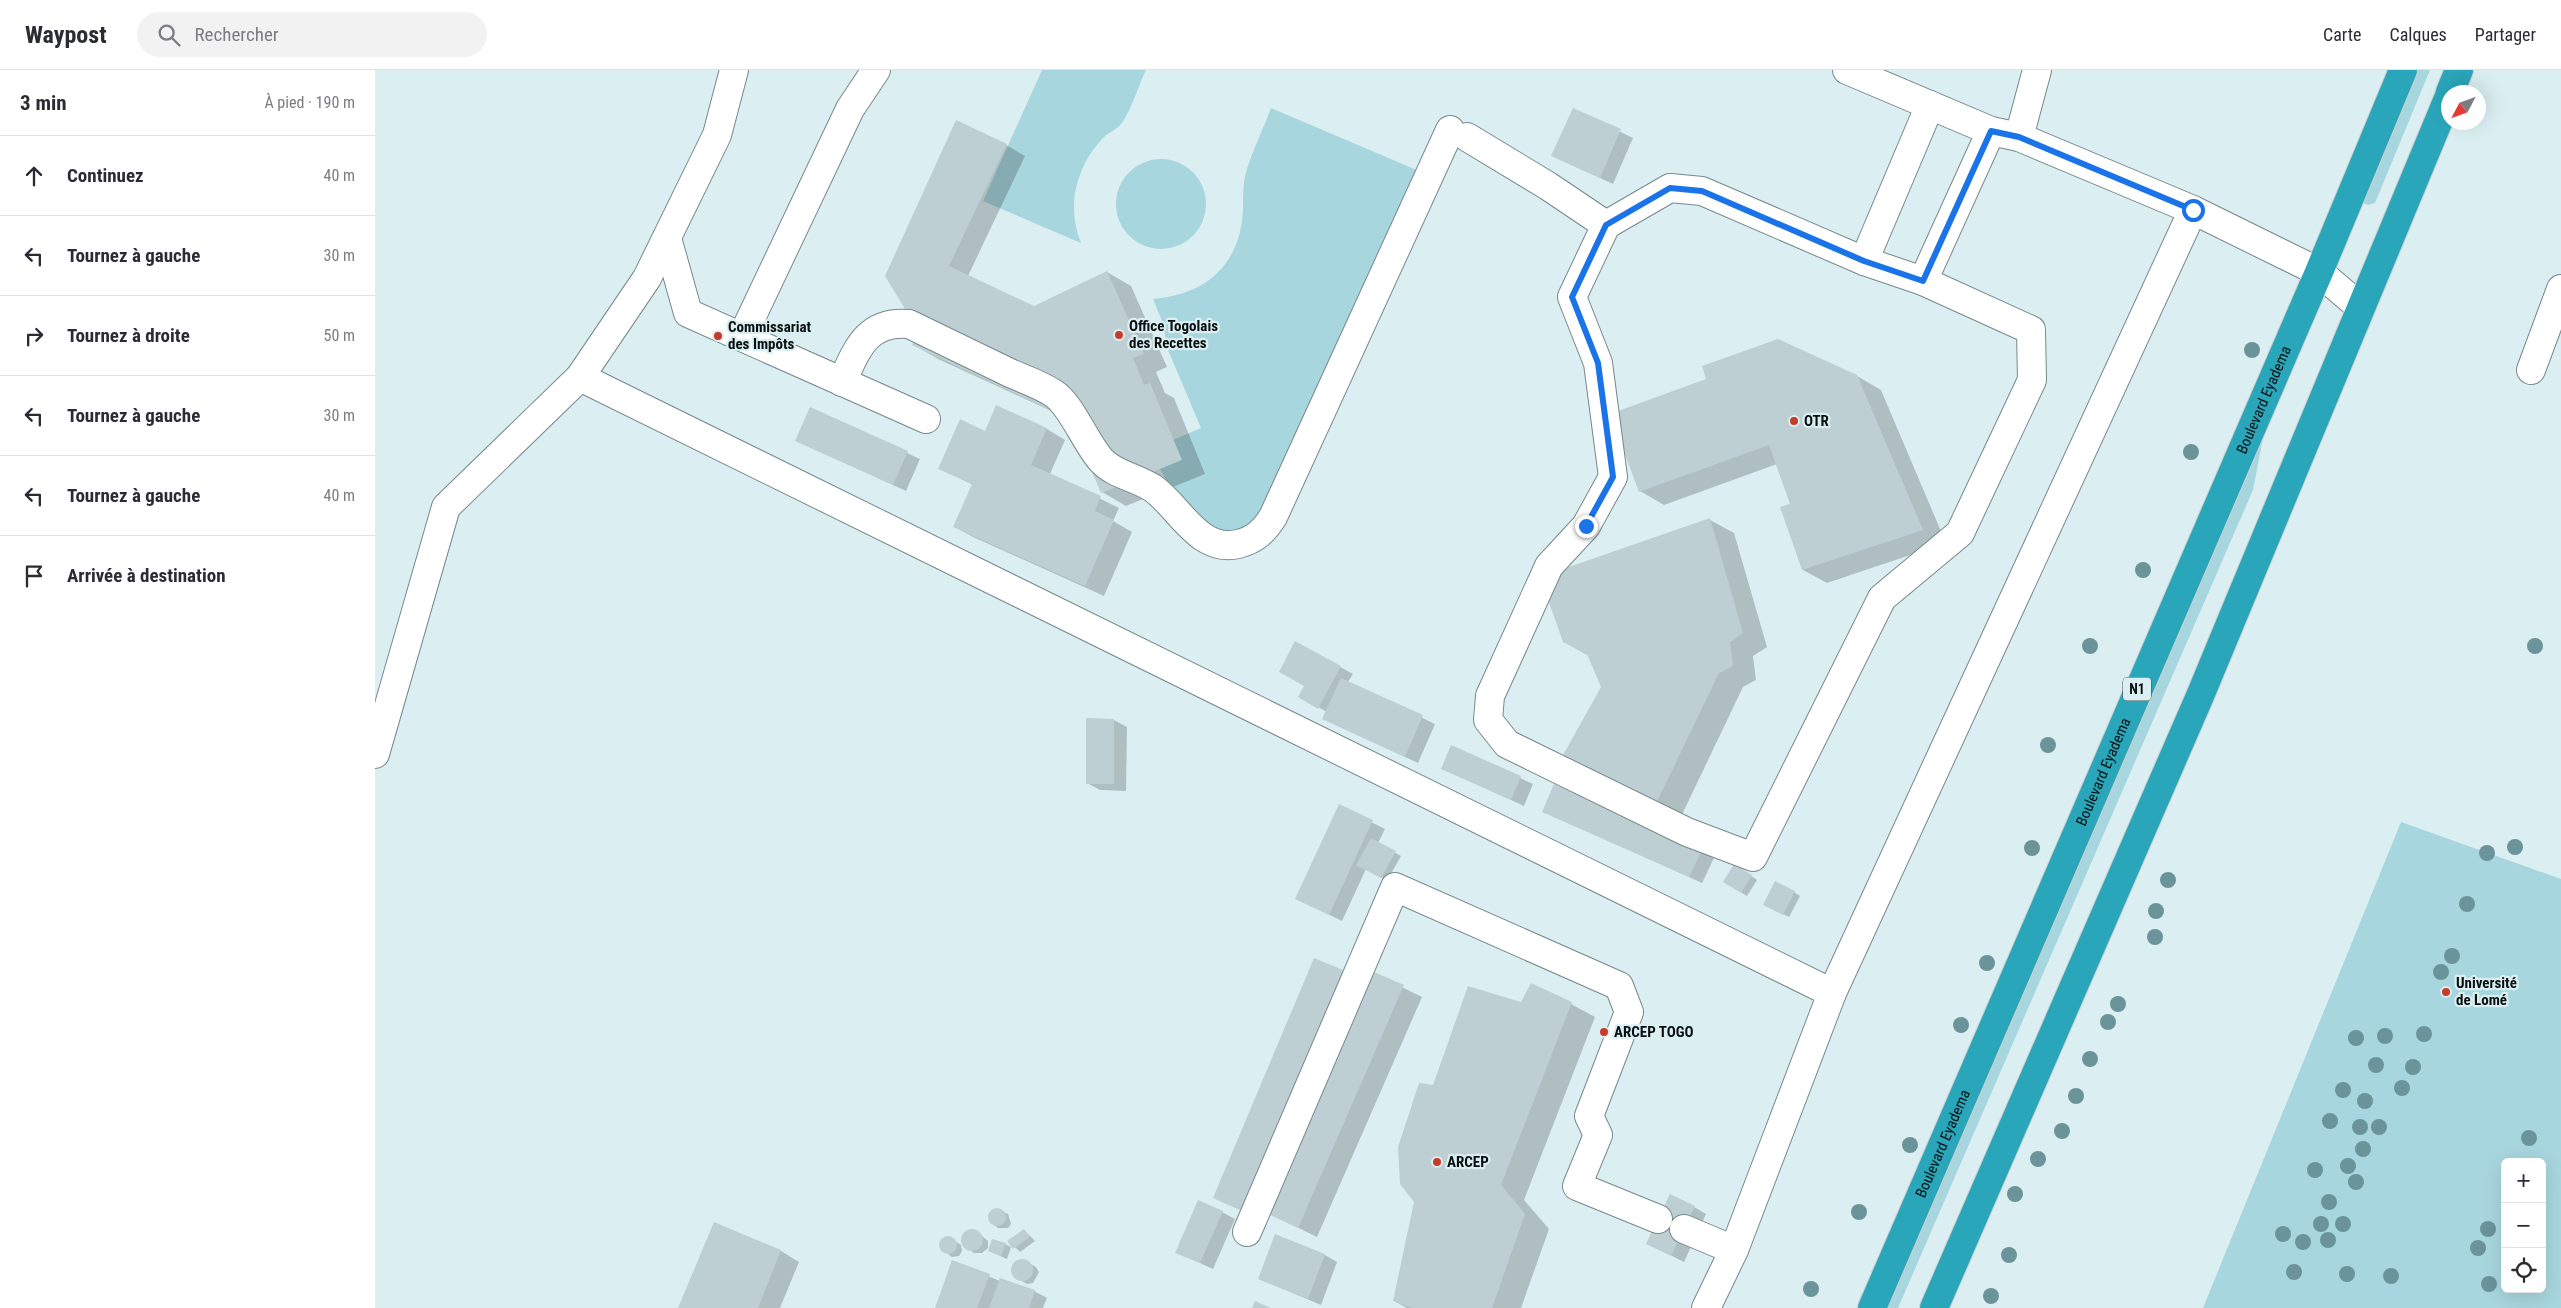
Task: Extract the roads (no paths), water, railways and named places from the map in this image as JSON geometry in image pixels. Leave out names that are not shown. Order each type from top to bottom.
[{"type":"highway","name":"Boulevard Eyadema","points":[[1872,1308],[2319,272],[2403,70]]},
{"type":"highway","points":[[2453,85],[2459,70]]},
{"type":"highway","points":[[1934,1308],[2201,696],[2359,307],[2441,113]]},
{"type":"street","points":[[375,754],[446,508],[580,377],[647,278],[717,135],[734,70]]},
{"type":"street","points":[[742,337],[850,109],[876,70]]},
{"type":"street","points":[[1847,70],[1991,131],[2019,137],[2193,210],[2319,272],[2359,307]]},
{"type":"street","points":[[2019,137],[2037,70]]},
{"type":"street","points":[[1864,261],[1930,105]]},
{"type":"street","points":[[1923,281],[1991,131]]},
{"type":"street","points":[[842,382],[856,351],[876,329],[888,324],[909,324],[1054,393],[1071,414],[1088,444],[1110,468],[1140,480],[1156,491],[1205,539],[1218,544],[1233,545],[1257,536],[1273,517],[1458,134],[1548,186],[1606,225]]},
{"type":"street","points":[[1670,188],[1702,191],[1864,261],[1923,281],[2031,330],[2032,380],[1960,533],[1882,598],[1753,857],[1687,832],[1507,744],[1488,720],[1490,696],[1549,566],[1586,526],[1613,477],[1598,363],[1572,297],[1606,225],[1670,188]]},
{"type":"street","points":[[1706,1308],[1734,1250],[1832,993],[2193,210]]},
{"type":"street","points":[[667,238],[688,313],[926,420]]},
{"type":"street","points":[[2531,370],[2561,289]]},
{"type":"street","points":[[580,377],[1832,993]]},
{"type":"street","points":[[1247,1232],[1395,886],[1619,986],[1629,1012],[1589,1116],[1598,1135],[1577,1186],[1658,1219]]},
{"type":"street","points":[[1684,1230],[1734,1250]]},
{"type":"place","name":"Office Togolais des Recettes","points":[[1119,335]]},
{"type":"place","name":"Commissariat des Impôts","points":[[718,336]]},
{"type":"place","name":"OTR","points":[[1794,421]]},
{"type":"place","name":"Université de Lomé","points":[[2446,992]]},
{"type":"place","name":"ARCEP TOGO","points":[[1604,1032]]},
{"type":"place","name":"ARCEP","points":[[1437,1162]]}]
